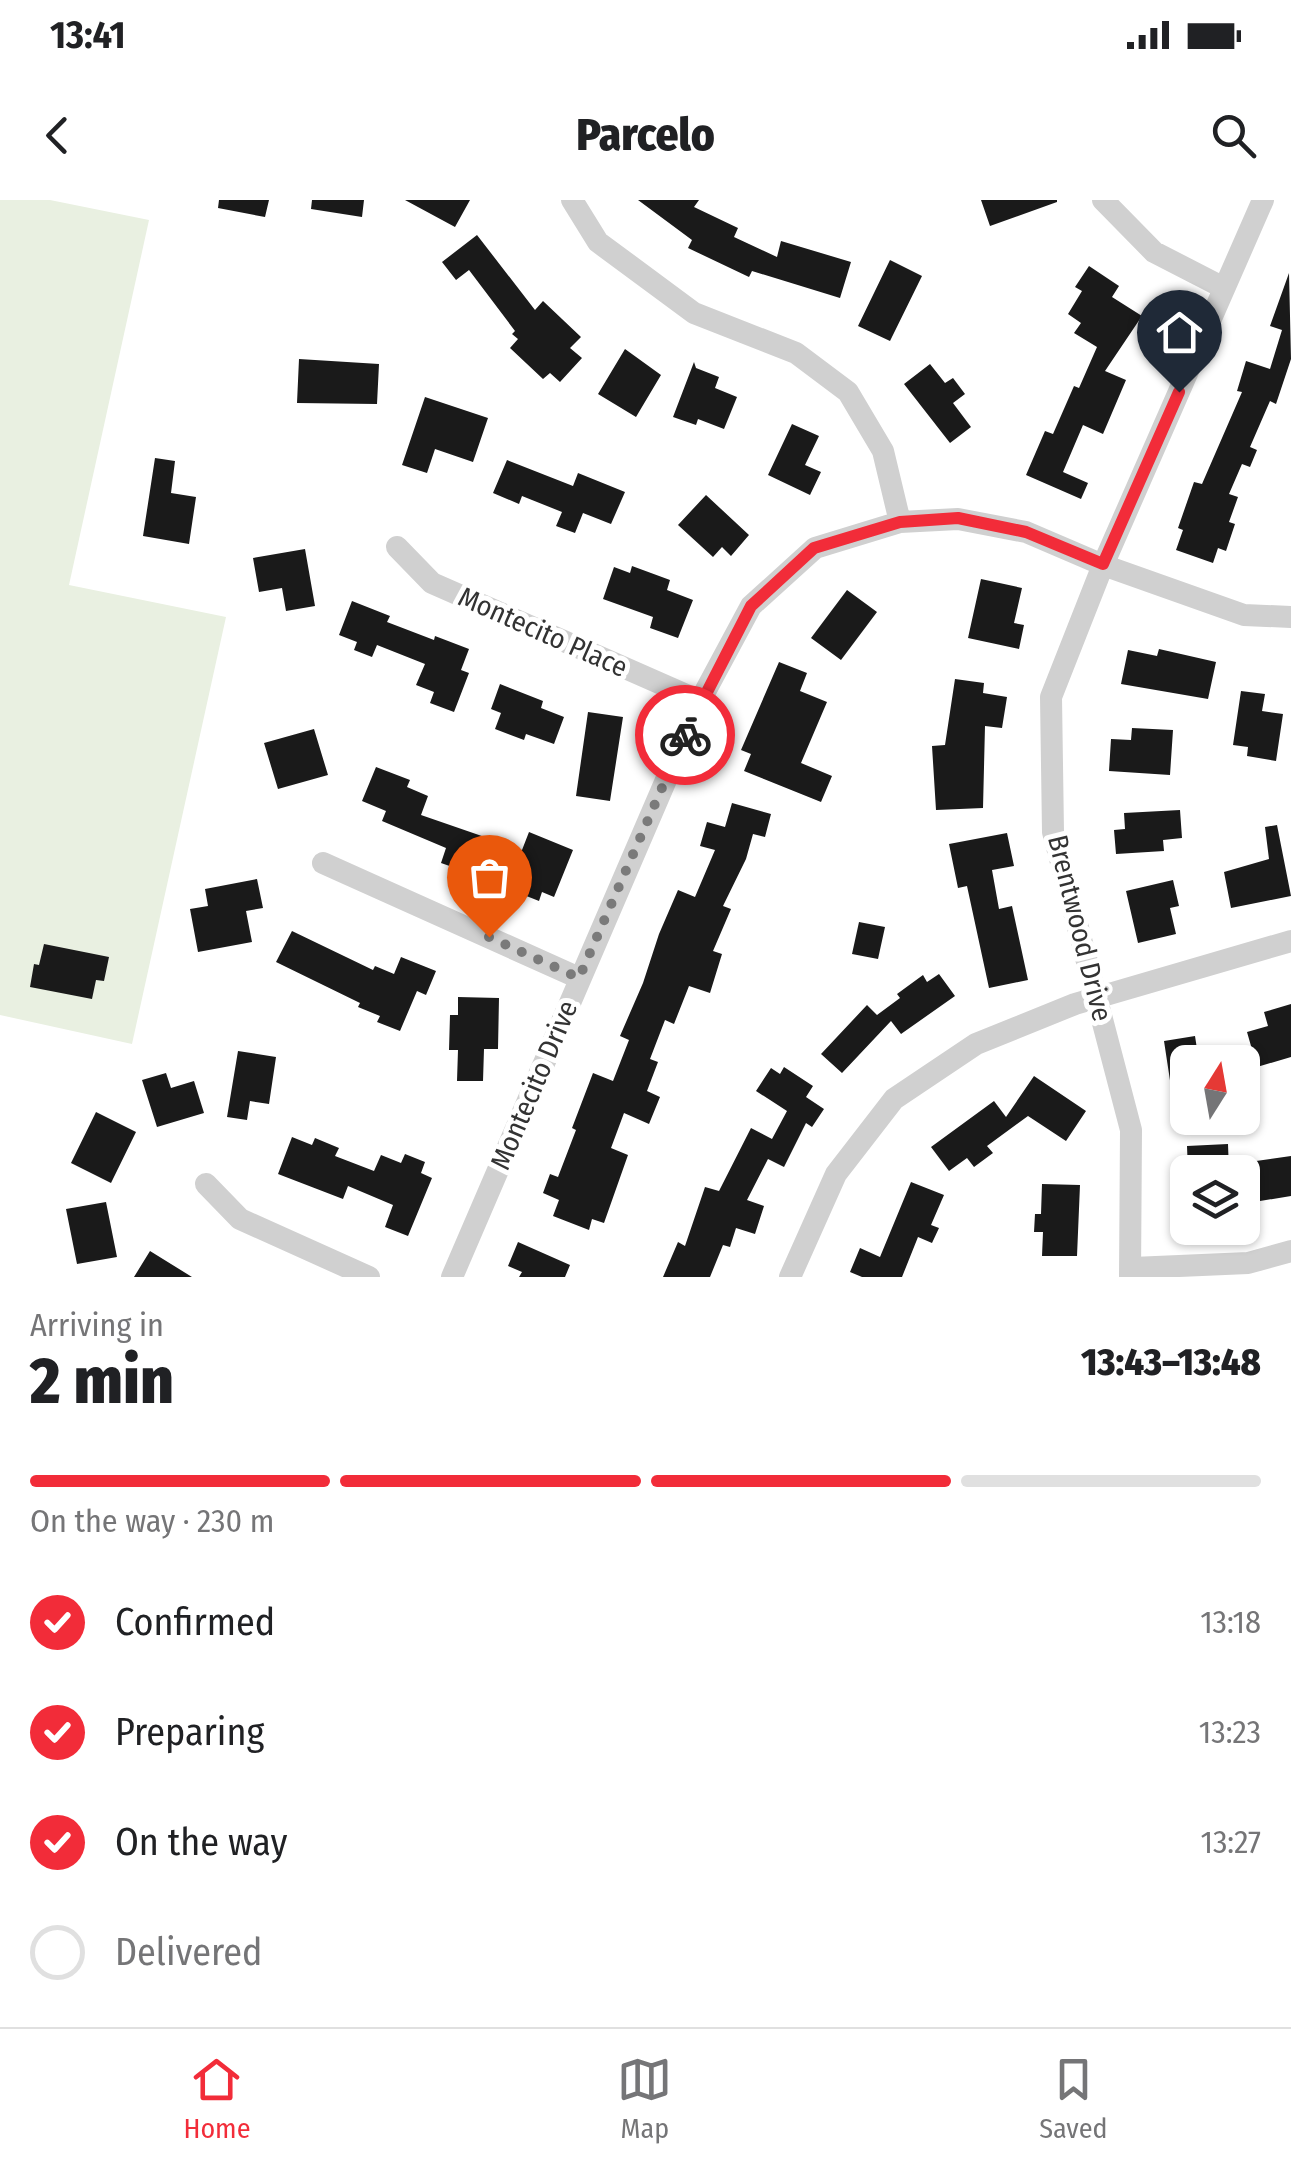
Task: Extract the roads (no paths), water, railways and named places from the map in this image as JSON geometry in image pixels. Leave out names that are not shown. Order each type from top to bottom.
[{"type":"street","points":[[572,200],[598,242],[694,312],[796,353],[848,392],[883,451],[900,522]]},
{"type":"street","points":[[1104,200],[1154,252],[1224,288]]},
{"type":"street","name":"Brentwood Drive","points":[[1132,1272],[1131,1130],[1053,832],[1051,697],[1103,564],[1264,200]]},
{"type":"street","name":"Montecito Drive","points":[[452,1277],[700,701],[751,606],[814,548],[900,522],[958,518],[1026,532],[1244,615],[1291,617]]},
{"type":"street","name":"Montecito Place","points":[[396,546],[432,583],[700,701]]},
{"type":"street","points":[[323,863],[579,978]]},
{"type":"street","points":[[790,1277],[836,1174],[894,1099],[976,1044],[1098,996],[1291,941]]},
{"type":"street","points":[[206,1184],[240,1219],[369,1277]]},
{"type":"street","points":[[1132,1272],[1248,1263],[1291,1251]]}]
